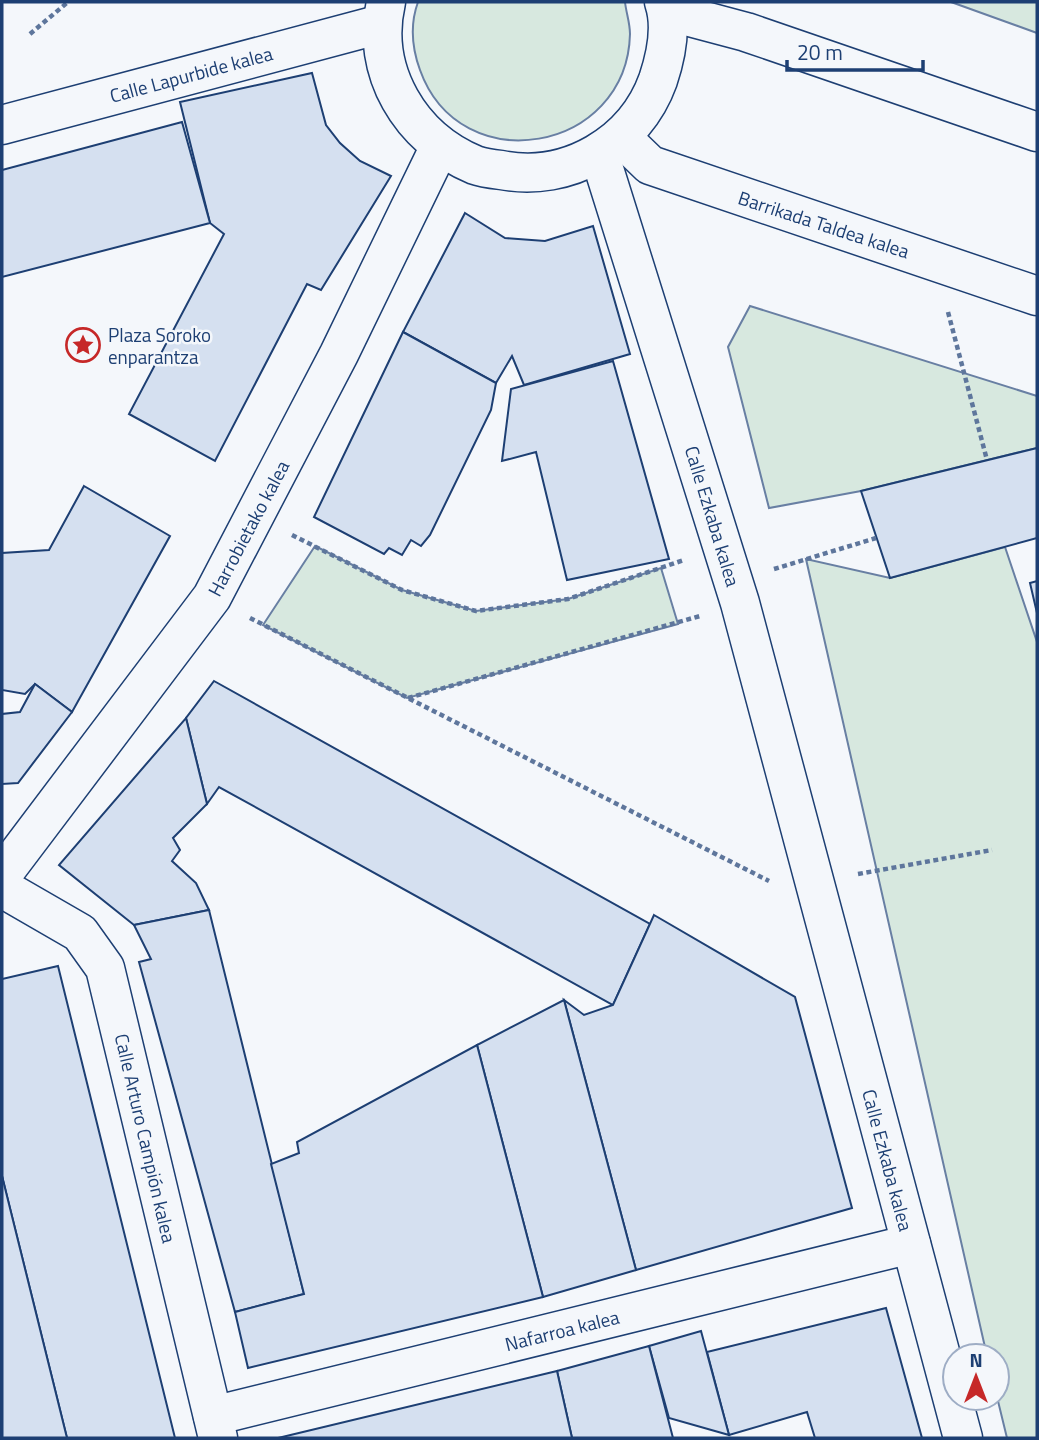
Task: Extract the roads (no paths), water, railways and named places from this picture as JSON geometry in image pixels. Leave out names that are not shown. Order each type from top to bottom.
[{"type":"street","points":[[383,13],[386,70],[407,113],[440,146],[477,166],[518,174],[561,170],[610,145],[650,100],[666,57],[666,6],[1037,132]]},
{"type":"street","name":"Calle Lapurbide kalea","points":[[2,125],[383,13]]},
{"type":"street","name":"Barrikada Taldea kalea","points":[[610,145],[650,165],[1037,296]]},
{"type":"street","name":"Calle Ezkaba kalea","points":[[610,145],[732,577],[963,1438]]},
{"type":"street","name":"Harrobietako kalea","points":[[2,875],[212,597],[339,354],[440,146]]},
{"type":"street","name":"Calle Arturo Campión kalea","points":[[2,888],[80,933],[105,968],[215,1427]]},
{"type":"street","name":"Nafarroa kalea","points":[[215,1427],[911,1244]]},
{"type":"place","name":"Plaza Soroko enparantza","points":[[83,345]]}]
